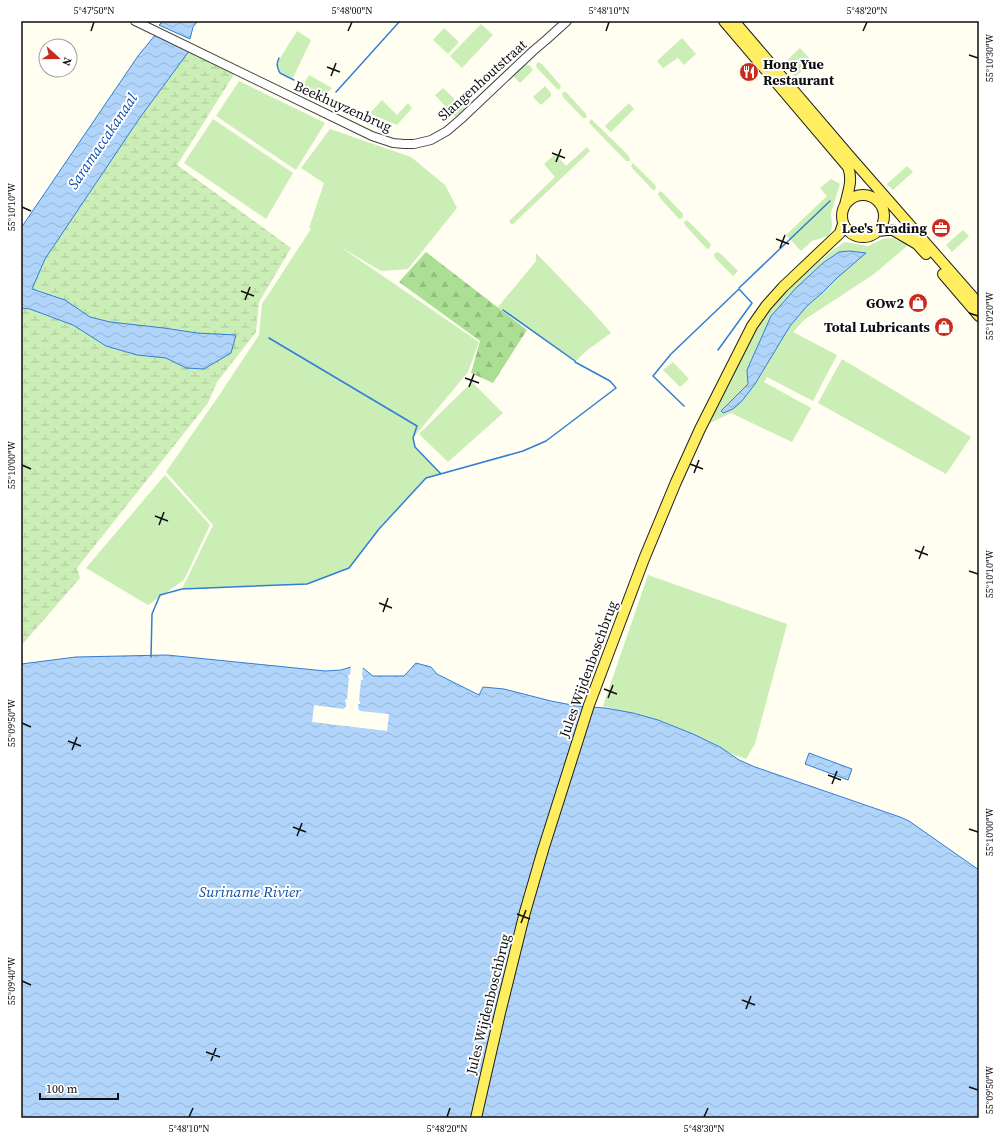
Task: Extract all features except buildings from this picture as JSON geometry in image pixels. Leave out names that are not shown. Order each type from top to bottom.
[{"type":"main road","points":[[724,21],[848,167],[850,173],[850,184],[842,214],[843,224],[846,230],[857,237],[863,238],[878,231],[894,230],[917,244],[979,316]]},
{"type":"main road","points":[[734,21],[979,304]]},
{"type":"main road","points":[[852,159],[870,191],[880,204],[884,219],[878,231]]},
{"type":"main road","points":[[845,205],[855,196],[867,195],[873,198],[910,232],[927,245]]},
{"type":"main road","name":"Jules Wijdenboschbrug","points":[[476,1118],[525,912],[543,850],[589,705],[644,559],[676,482],[724,378],[752,326],[783,286],[840,233],[843,224]]},
{"type":"main road","name":"Jules Wijdenboschbrug","points":[[807,265],[851,234]]},
{"type":"street","name":"Beekhuyzenbrug","points":[[135,21],[372,136],[393,143],[404,144],[414,144],[431,140]]},
{"type":"street","name":"Slangenhoutstraat","points":[[431,140],[447,131],[461,119],[567,21]]},
{"type":"green space","points":[[481,24],[493,35],[462,68],[450,56]]},
{"type":"green space","points":[[444,28],[459,42],[448,54],[433,40]]},
{"type":"green space","points":[[297,31],[311,40],[293,78],[280,72],[277,63]]},
{"type":"green space","points":[[682,38],[696,54],[684,65],[678,58],[663,68],[657,61]]},
{"type":"green space","points":[[192,47],[238,68],[177,165],[291,248],[259,302],[256,332],[217,382],[208,403],[77,568],[80,578],[21,646],[21,308],[30,309],[73,325],[106,346],[137,355],[166,358],[186,368],[231,353],[236,335],[197,333],[110,322],[90,317],[65,300],[32,289],[45,259],[139,119]]},
{"type":"green space","points":[[800,48],[812,61],[795,77],[783,64]]},
{"type":"green space","points":[[538,62],[542,64],[561,86],[559,90],[537,68],[536,65]]},
{"type":"green space","points":[[525,64],[529,65],[533,70],[520,83],[512,75]]},
{"type":"green space","points":[[309,75],[332,88],[325,96],[303,85]]},
{"type":"green space","points":[[239,81],[325,123],[296,170],[216,116]]},
{"type":"green space","points":[[545,86],[551,93],[551,96],[541,105],[533,97]]},
{"type":"green space","points":[[443,88],[466,110],[457,119],[435,95]]},
{"type":"green space","points":[[563,92],[566,92],[586,114],[586,118],[583,118],[563,97]]},
{"type":"green space","points":[[382,100],[397,115],[408,103],[412,108],[397,125],[371,114],[371,112]]},
{"type":"green space","points":[[629,103],[634,109],[611,132],[605,126]]},
{"type":"green space","points":[[213,119],[293,173],[266,219],[184,163]]},
{"type":"green space","points":[[591,119],[628,155],[630,161],[626,161],[591,125],[589,122]]},
{"type":"green space","points":[[330,129],[411,157],[445,185],[457,208],[408,269],[381,271],[339,246],[479,342],[468,372],[413,438],[415,447],[441,474],[426,478],[379,528],[349,568],[307,584],[182,589],[213,525],[166,472],[259,335],[262,304],[311,229],[309,228],[324,183],[301,168]]},
{"type":"green space","points":[[587,147],[590,151],[512,225],[509,221],[555,177],[544,164],[555,154],[566,166]]},
{"type":"green space","points":[[633,163],[655,185],[655,190],[653,190],[633,169],[631,166]]},
{"type":"green space","points":[[907,166],[913,172],[893,190],[887,184]]},
{"type":"green space","points":[[831,179],[840,184],[831,213],[831,231],[828,236],[812,241],[801,251],[786,235],[827,196],[820,188]]},
{"type":"green space","points":[[660,191],[683,214],[683,217],[679,219],[660,198],[658,194]]},
{"type":"green space","points":[[687,220],[710,243],[711,245],[709,249],[706,248],[685,225],[684,222]]},
{"type":"green space","points":[[963,230],[969,236],[952,252],[946,245]]},
{"type":"green space","points":[[892,238],[908,245],[874,274],[804,320],[793,332],[837,355],[813,401],[767,377],[764,382],[811,408],[792,442],[731,413],[710,423],[734,363],[755,326],[775,301],[833,250],[845,242],[868,246],[883,239]]},
{"type":"green space","points":[[426,252],[527,330],[493,383],[471,373],[480,341],[399,282]]},
{"type":"green space","points":[[717,252],[721,254],[738,271],[733,276],[715,258],[714,254]]},
{"type":"green space","points":[[536,253],[611,333],[586,351],[575,362],[498,307],[536,261]]},
{"type":"green space","points":[[842,359],[971,437],[946,474],[818,403]]},
{"type":"green space","points":[[673,362],[689,379],[680,387],[663,370]]},
{"type":"green space","points":[[472,382],[503,413],[448,462],[419,434]]},
{"type":"green space","points":[[165,475],[210,525],[184,580],[148,605],[86,568]]},
{"type":"green space","points":[[648,575],[787,624],[755,744],[746,759],[727,752],[666,724],[603,706]]},
{"type":"water","points":[[163,21],[198,21],[193,27],[190,39],[159,25]]},
{"type":"water","name":"Saramaccakanaal","points":[[156,34],[192,47],[139,119],[45,259],[32,289],[65,300],[90,317],[110,322],[197,333],[236,335],[231,353],[204,369],[186,368],[166,358],[137,355],[106,346],[73,325],[30,309],[21,308],[21,228],[138,56]]},
{"type":"water","points":[[849,251],[866,253],[807,306],[790,326],[755,384],[742,401],[733,409],[723,413],[721,411],[748,384],[747,370],[771,316],[796,288],[823,263],[839,252]]},
{"type":"water","name":"Suriname Rivier","points":[[167,655],[325,671],[341,670],[351,667],[363,668],[373,676],[404,676],[416,663],[431,667],[437,674],[479,695],[483,687],[504,689],[551,701],[577,706],[605,708],[633,713],[658,720],[720,747],[739,760],[755,767],[909,821],[979,870],[979,1118],[21,1118],[21,664],[76,657]]},
{"type":"water","points":[[809,753],[852,769],[848,780],[805,764]]},
{"type":"pier","points":[[351,665],[363,666],[363,680],[361,680],[360,704],[358,704],[358,708],[360,711],[389,714],[387,731],[312,722],[314,705],[343,709],[346,707],[345,700],[347,699],[348,675],[350,675]]},
{"type":"waterway","points":[[336,92],[400,21]]},
{"type":"waterway","points":[[279,58],[277,66],[280,73],[294,80]]},
{"type":"waterway","points":[[739,288],[830,201]]},
{"type":"waterway","points":[[684,406],[653,376],[671,354],[739,289],[752,303],[718,350]]},
{"type":"waterway","points":[[503,310],[575,361]]},
{"type":"waterway","points":[[269,338],[417,426],[413,438],[415,447],[441,474]]},
{"type":"waterway","points":[[151,657],[152,614],[160,595],[182,589],[307,584],[349,568],[379,529],[426,478],[523,451],[546,441],[616,388],[610,381],[575,362]]},
{"type":"place","name":"Hong Yue Restaurant","points":[[749,72]]},
{"type":"place","name":"Lee's Trading","points":[[941,228]]},
{"type":"place","name":"GOw2","points":[[918,303]]},
{"type":"place","name":"Total Lubricants","points":[[944,327]]}]
